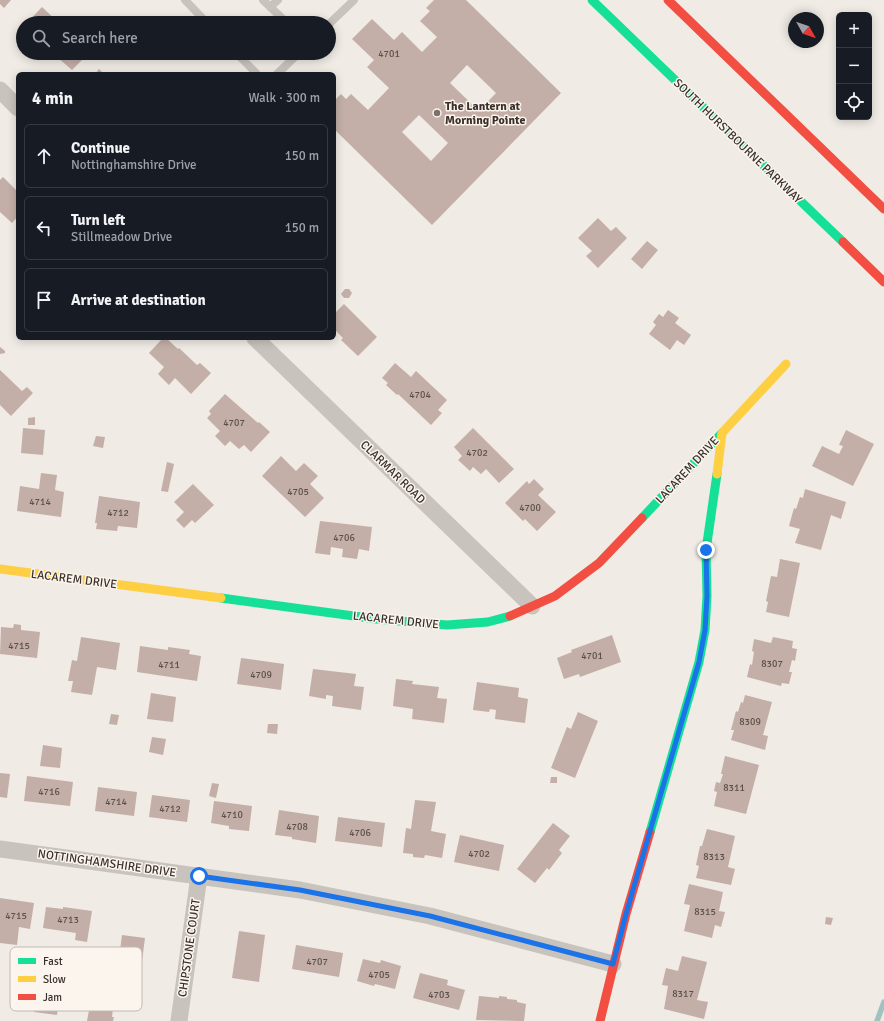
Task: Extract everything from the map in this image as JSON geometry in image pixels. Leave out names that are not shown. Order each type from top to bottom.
[{"type":"street","name":"SOUTH HURSTBOURNE PARKWAY","points":[[592,0],[884,282]]},
{"type":"street","points":[[668,0],[884,209]]},
{"type":"street","points":[[0,90],[16,106]]},
{"type":"street","name":"CLARMAR ROAD","points":[[257,340],[532,606]]},
{"type":"street","name":"LACAREM DRIVE","points":[[0,570],[376,619],[426,624],[455,625],[488,622],[505,618],[564,591],[599,563],[786,364]]},
{"type":"street","points":[[600,1021],[626,914],[699,662],[704,636],[707,596],[706,550],[722,433]]},
{"type":"street","name":"NOTTINGHAMSHIRE DRIVE","points":[[0,849],[300,890],[430,916],[613,964]]},
{"type":"street","name":"CHIPSTONE COURT","points":[[179,1021],[199,876]]},
{"type":"lane","points":[[185,0],[200,16]]},
{"type":"lane","points":[[263,0],[280,16]]},
{"type":"lane","points":[[270,7],[278,0]]},
{"type":"lane","points":[[336,17],[354,0]]},
{"type":"lane","points":[[243,60],[255,72]]},
{"type":"lane","points":[[278,72],[291,60]]},
{"type":"building","points":[[0,0],[11,0],[4,8],[0,4]]},
{"type":"building","name":"The Lantern at Morning Pointe","points":[[434,0],[466,0],[561,93],[432,225],[336,131],[336,99],[341,94],[346,99],[351,94],[368,110],[389,88],[367,67],[374,60],[352,39],[372,19],[394,40],[402,32],[422,52],[437,37],[420,21],[430,11],[426,8]],"holes":[[[467,65],[496,93],[479,111],[450,83]],[[419,115],[448,143],[431,161],[402,132]]]},
{"type":"building","points":[[42,7],[52,16],[34,16]]},
{"type":"building","points":[[60,60],[82,60],[72,70]]},
{"type":"building","points":[[3,177],[16,190],[16,218],[12,223],[0,212],[0,180]]},
{"type":"building","points":[[598,218],[611,231],[616,227],[627,238],[598,268],[586,256],[592,251],[578,238]]},
{"type":"building","points":[[647,241],[658,250],[642,269],[631,259]]},
{"type":"building","points":[[345,289],[349,289],[352,293],[349,298],[344,298],[341,294]]},
{"type":"building","points":[[344,304],[377,337],[358,356],[341,340],[343,338],[336,331],[336,312]]},
{"type":"building","points":[[668,310],[679,318],[675,323],[691,335],[684,345],[677,340],[670,350],[649,334],[656,325],[653,322],[659,314],[663,317]]},
{"type":"building","points":[[161,340],[168,340],[197,365],[200,363],[211,373],[191,394],[175,378],[169,385],[158,374],[164,367],[149,353]]},
{"type":"building","points":[[0,347],[5,351],[5,353],[0,354]]},
{"type":"building","points":[[395,363],[411,377],[416,371],[447,400],[438,410],[442,413],[431,425],[398,394],[397,395],[386,385],[388,383],[382,378]]},
{"type":"building","points":[[0,370],[22,391],[27,387],[33,393],[11,416],[0,405]]},
{"type":"building","points":[[225,394],[270,432],[251,452],[244,445],[239,449],[230,441],[225,446],[215,436],[220,431],[207,418],[211,414],[209,411]]},
{"type":"building","points":[[35,417],[35,425],[28,425],[28,418]]},
{"type":"building","points":[[23,428],[45,430],[43,455],[21,453]]},
{"type":"building","points":[[473,428],[514,469],[499,483],[486,469],[481,474],[473,467],[470,471],[458,460],[462,456],[454,447]]},
{"type":"building","points":[[846,430],[874,444],[853,486],[812,466],[822,446],[839,454],[843,446],[839,445]]},
{"type":"building","points":[[96,436],[105,437],[103,448],[93,446]]},
{"type":"building","points":[[281,456],[296,471],[304,463],[318,476],[310,484],[324,498],[305,517],[262,476]]},
{"type":"building","points":[[167,462],[174,464],[168,492],[161,491]]},
{"type":"building","points":[[41,473],[57,475],[55,490],[64,492],[61,517],[17,511],[20,486],[39,489]]},
{"type":"building","points":[[534,479],[544,489],[538,495],[556,512],[537,531],[525,519],[523,521],[505,503],[527,481],[529,484]]},
{"type":"building","points":[[193,484],[214,505],[195,523],[192,520],[184,528],[176,520],[184,512],[174,502]]},
{"type":"building","points":[[805,489],[846,502],[841,519],[831,515],[821,550],[795,543],[800,529],[789,526],[794,508],[796,509],[800,497],[803,498]]},
{"type":"building","points":[[99,496],[140,502],[137,528],[118,526],[117,531],[96,529],[97,523],[95,523]]},
{"type":"building","points":[[320,521],[372,527],[369,551],[359,549],[357,559],[342,557],[343,549],[331,547],[330,555],[315,553]]},
{"type":"building","points":[[780,559],[800,563],[789,617],[766,612],[768,602],[766,601],[771,576],[777,577]]},
{"type":"building","points":[[14,624],[21,625],[21,630],[40,632],[37,658],[0,654],[1,627],[13,628]]},
{"type":"building","points":[[612,635],[621,662],[580,677],[579,674],[564,679],[557,658],[572,652],[571,650]]},
{"type":"building","points":[[81,637],[120,643],[116,670],[97,667],[92,695],[71,692],[73,681],[68,681],[72,660],[77,661]]},
{"type":"building","points":[[773,637],[793,641],[792,648],[797,649],[795,661],[792,660],[789,672],[792,672],[789,684],[782,683],[781,686],[747,677],[750,664],[752,665],[754,639],[771,643]]},
{"type":"building","points":[[140,646],[168,650],[168,647],[190,650],[189,654],[201,656],[197,681],[137,672]]},
{"type":"building","points":[[241,658],[284,664],[281,690],[237,684]]},
{"type":"building","points":[[313,669],[356,674],[354,686],[364,687],[361,710],[332,706],[333,696],[326,695],[326,699],[309,696]]},
{"type":"building","points":[[396,679],[413,681],[412,684],[439,687],[437,698],[447,699],[444,723],[412,719],[413,709],[393,706]]},
{"type":"building","points":[[477,682],[519,688],[518,697],[528,699],[525,723],[495,719],[496,710],[490,709],[489,712],[473,710]]},
{"type":"building","points":[[151,693],[176,697],[173,722],[147,719]]},
{"type":"building","points":[[745,695],[772,702],[763,735],[768,736],[765,750],[731,740],[734,730],[731,730],[736,711],[738,712]]},
{"type":"building","points":[[578,712],[598,721],[575,778],[551,768],[567,727],[571,729]]},
{"type":"building","points":[[111,714],[119,715],[117,725],[109,724]]},
{"type":"building","points":[[268,724],[278,724],[277,734],[267,733]]},
{"type":"building","points":[[152,737],[166,739],[163,755],[149,752]]},
{"type":"building","points":[[43,745],[62,748],[60,768],[40,766]]},
{"type":"building","points":[[725,756],[759,765],[746,814],[714,806],[717,792],[714,791],[716,782],[720,783],[723,774],[721,774]]},
{"type":"building","points":[[0,773],[10,774],[7,798],[0,797]]},
{"type":"building","points":[[27,776],[73,782],[70,806],[24,801]]},
{"type":"building","points":[[551,777],[557,777],[557,783],[550,783]]},
{"type":"building","points":[[212,783],[219,784],[216,798],[209,796]]},
{"type":"building","points":[[98,787],[137,792],[134,816],[95,811]]},
{"type":"building","points":[[152,795],[190,800],[187,822],[149,817]]},
{"type":"building","points":[[415,800],[436,802],[431,831],[446,834],[442,858],[425,855],[424,858],[413,857],[413,854],[403,853],[406,828],[411,829]]},
{"type":"building","points":[[214,801],[252,806],[249,831],[229,829],[229,826],[211,823]]},
{"type":"building","points":[[279,810],[319,816],[316,843],[292,839],[292,837],[275,835]]},
{"type":"building","points":[[338,817],[385,823],[382,847],[335,841]]},
{"type":"building","points":[[553,823],[570,836],[559,850],[562,853],[549,870],[547,868],[535,883],[517,869]]},
{"type":"building","points":[[707,829],[735,836],[728,867],[735,869],[731,885],[696,878],[699,866],[696,865],[700,846],[702,846]]},
{"type":"building","points":[[460,835],[504,845],[499,871],[454,862]]},
{"type":"building","points":[[689,884],[723,892],[719,911],[725,912],[721,927],[715,925],[712,938],[684,931],[690,905],[684,904]]},
{"type":"building","points":[[0,898],[34,903],[30,929],[19,927],[17,945],[0,943]]},
{"type":"building","points":[[46,907],[63,909],[63,907],[92,911],[87,942],[75,940],[76,933],[43,928]]},
{"type":"building","points":[[826,917],[833,918],[831,925],[825,924]]},
{"type":"building","points":[[239,931],[265,935],[259,982],[232,978]]},
{"type":"building","points":[[122,935],[145,938],[142,961],[142,947],[120,947]]},
{"type":"building","points":[[296,945],[343,953],[339,977],[292,969]]},
{"type":"building","points":[[682,956],[707,962],[697,1000],[708,1002],[704,1019],[664,1009],[668,986],[662,985],[666,968],[678,971]]},
{"type":"building","points":[[363,959],[380,963],[381,960],[401,966],[395,989],[375,984],[374,986],[357,981]]},
{"type":"building","points":[[420,973],[448,980],[447,985],[465,990],[459,1010],[413,998]]},
{"type":"building","points":[[479,996],[499,998],[499,996],[507,997],[507,999],[517,1000],[517,1002],[526,1004],[524,1021],[476,1020]]},
{"type":"building","points":[[34,1011],[58,1011],[57,1015]]},
{"type":"building","points":[[89,1011],[113,1011],[113,1021],[87,1021]]},
{"type":"waterway","points":[[877,1021],[884,1002]]},
{"type":"traffic: fast","points":[[592,0],[843,242]]},
{"type":"traffic: fast","points":[[642,518],[722,433]]},
{"type":"traffic: fast","points":[[650,832],[699,662],[705,630],[707,596],[706,550],[717,474]]},
{"type":"traffic: fast","points":[[221,598],[376,619],[447,625],[488,622],[510,616]]},
{"type":"traffic: slow","points":[[717,474],[722,433],[786,364]]},
{"type":"traffic: slow","points":[[0,569],[221,598]]},
{"type":"traffic: jam","points":[[668,0],[884,209]]},
{"type":"traffic: jam","points":[[843,242],[884,282]]},
{"type":"traffic: jam","points":[[510,616],[555,596],[599,563],[642,518]]},
{"type":"traffic: jam","points":[[600,1021],[626,914],[650,832]]},
{"type":"place","name":"The Lantern at Morning Pointe","points":[[437,113]]},
{"type":"route","points":[[199,876],[300,890],[430,916],[613,964],[699,662],[705,630],[707,596],[706,550]]}]
